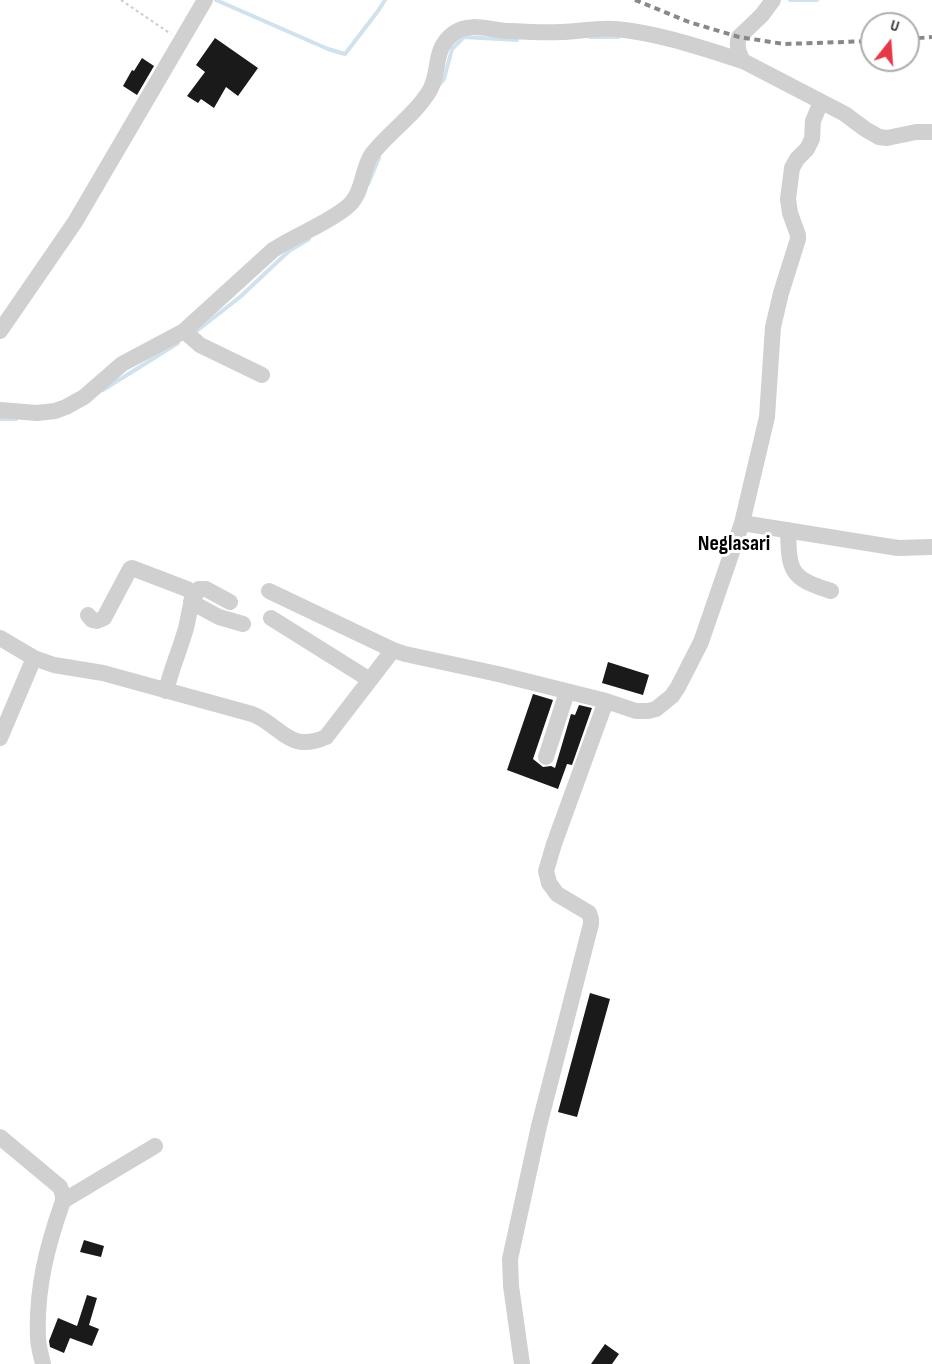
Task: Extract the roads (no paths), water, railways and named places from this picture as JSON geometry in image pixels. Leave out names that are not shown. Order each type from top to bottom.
[{"type":"street","points":[[743,61],[739,52],[739,37],[762,15],[771,2]]},
{"type":"street","points":[[0,331],[75,222],[180,40],[204,3]]},
{"type":"street","points":[[0,410],[38,413],[55,411],[84,397],[122,364],[188,335],[273,250],[349,206],[357,196],[372,155],[426,95],[433,82],[440,48],[446,40],[462,28],[562,32],[594,28],[615,29],[662,38],[701,47],[743,61],[845,114],[879,137],[932,132]]},
{"type":"street","points":[[269,591],[405,654],[498,674],[606,701],[636,711],[656,709],[672,696],[701,642],[742,523],[767,417],[773,327],[798,239],[788,199],[792,168],[812,139],[813,121],[821,102]]},
{"type":"street","points":[[188,335],[262,375]]},
{"type":"street","points":[[742,523],[898,548],[932,547]]},
{"type":"street","points":[[788,530],[793,573],[804,581],[831,591]]},
{"type":"street","points":[[88,615],[97,621],[104,618],[132,568],[191,592],[192,599],[186,628],[166,691]]},
{"type":"street","points":[[192,599],[199,589],[206,589],[230,602]]},
{"type":"street","points":[[192,599],[219,617],[243,624]]},
{"type":"street","points":[[272,618],[370,680]]},
{"type":"street","points":[[0,638],[34,658],[70,668],[103,673],[252,714],[262,718],[288,738],[310,741],[321,739],[331,732],[393,650]]},
{"type":"street","points":[[0,738],[34,658]]},
{"type":"street","points":[[546,757],[567,692]]},
{"type":"street","points":[[522,1364],[511,1286],[510,1259],[539,1126],[591,924],[589,913],[557,894],[549,883],[546,871],[606,701]]},
{"type":"street","points":[[0,1137],[60,1187],[63,1195],[40,1285],[38,1338],[43,1364]]},
{"type":"street","points":[[63,1201],[155,1146]]},
{"type":"waterway","points":[[216,0],[328,49],[345,54],[385,0]]},
{"type":"waterway","points":[[790,0],[817,0]]},
{"type":"waterway","points":[[440,84],[444,79],[452,49],[464,37],[517,40]]},
{"type":"waterway","points":[[590,37],[618,37]]},
{"type":"waterway","points":[[368,184],[379,158]]},
{"type":"waterway","points":[[194,333],[240,297],[289,251],[309,239]]},
{"type":"waterway","points":[[103,390],[178,343]]},
{"type":"waterway","points":[[0,419],[16,419]]},
{"type":"railway","points":[[635,0],[689,22],[739,37],[784,44],[860,41]]},
{"type":"railway","points":[[920,38],[932,37]]},
{"type":"district","name":"Neglasari","points":[[734,544]]}]
